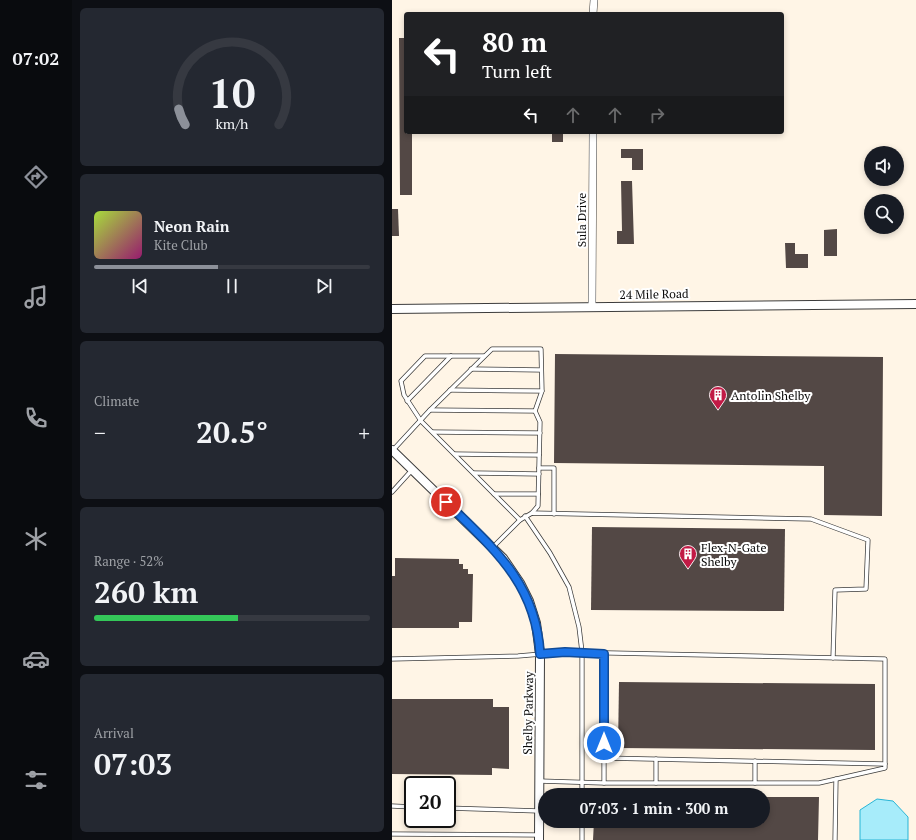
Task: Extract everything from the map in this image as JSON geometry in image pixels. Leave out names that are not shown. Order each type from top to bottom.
[{"type":"street","points":[[593,12],[594,0]]},
{"type":"street","name":"Sula Drive","points":[[592,307],[593,134]]},
{"type":"street","name":"24 Mile Road","points":[[392,309],[916,304]]},
{"type":"street","name":"Shelby Parkway","points":[[392,450],[493,548],[515,574],[529,601],[536,623],[540,654],[539,788]]},
{"type":"lane","points":[[392,450],[492,349],[541,350],[542,391],[535,411],[540,422],[538,506],[532,513]]},
{"type":"lane","points":[[484,356],[425,356],[401,381],[407,401],[421,421],[520,520]]},
{"type":"lane","points":[[407,401],[451,356]]},
{"type":"lane","points":[[471,369],[542,370]]},
{"type":"lane","points":[[450,390],[542,391]]},
{"type":"lane","points":[[430,410],[535,411]]},
{"type":"lane","points":[[432,432],[540,433]]},
{"type":"lane","points":[[454,454],[539,455]]},
{"type":"lane","points":[[539,468],[554,468],[554,514]]},
{"type":"lane","points":[[392,492],[412,470]]},
{"type":"lane","points":[[474,473],[539,474]]},
{"type":"lane","points":[[494,494],[538,494]]},
{"type":"lane","points":[[493,548],[520,520],[532,513],[811,519],[868,540],[866,588],[835,590],[833,658]]},
{"type":"lane","points":[[525,516],[569,587],[579,627],[582,652],[582,788]]},
{"type":"lane","points":[[392,659],[518,656],[582,652],[604,654],[885,659],[885,768],[819,783],[604,783],[539,781]]},
{"type":"lane","points":[[604,654],[604,783]]},
{"type":"lane","points":[[604,758],[885,764]]},
{"type":"lane","points":[[656,759],[656,783]]},
{"type":"lane","points":[[755,761],[755,783]]},
{"type":"lane","points":[[836,779],[836,840]]},
{"type":"lane","points":[[392,806],[404,807]]},
{"type":"lane","points":[[456,808],[538,811]]},
{"type":"lane","points":[[582,828],[582,840]]},
{"type":"lane","points":[[392,834],[539,837]]},
{"type":"water","points":[[877,799],[893,801],[908,817],[908,840],[860,840],[860,810]]},
{"type":"building","points":[[399,38],[404,38],[404,134],[412,134],[412,195],[400,195]]},
{"type":"building","points":[[552,134],[563,134],[563,142],[552,142]]},
{"type":"building","points":[[621,149],[643,149],[643,170],[632,170],[632,158],[621,158]]},
{"type":"building","points":[[621,181],[632,181],[634,244],[617,244],[617,231],[622,231]]},
{"type":"building","points":[[392,209],[398,209],[399,236],[392,236]]},
{"type":"building","points":[[837,229],[837,256],[824,256],[824,230]]},
{"type":"building","points":[[785,243],[795,243],[795,254],[808,254],[808,268],[786,268]]},
{"type":"building","name":"Antolin Shelby","points":[[555,354],[883,357],[882,516],[824,515],[824,466],[554,463]]},
{"type":"building","name":"Flex-N-Gate Shelby","points":[[592,527],[785,529],[784,611],[591,610]]},
{"type":"building","points":[[395,558],[459,559],[459,564],[463,564],[463,569],[468,569],[468,574],[473,574],[472,622],[459,622],[459,628],[392,628],[392,576],[395,576]]},
{"type":"building","points":[[619,682],[875,684],[875,750],[618,748]]},
{"type":"building","points":[[392,699],[493,699],[493,707],[509,707],[509,769],[492,768],[492,775],[392,774]]},
{"type":"building","points":[[770,797],[819,797],[818,840],[593,840],[594,828],[770,828]]},
{"type":"place","name":"Antolin Shelby","points":[[718,410]]},
{"type":"place","name":"Flex-N-Gate Shelby","points":[[688,569]]},
{"type":"route","points":[[446,502],[502,558],[515,574],[525,592],[533,612],[540,644],[540,654],[554,652],[582,652],[604,654],[604,743]]}]
